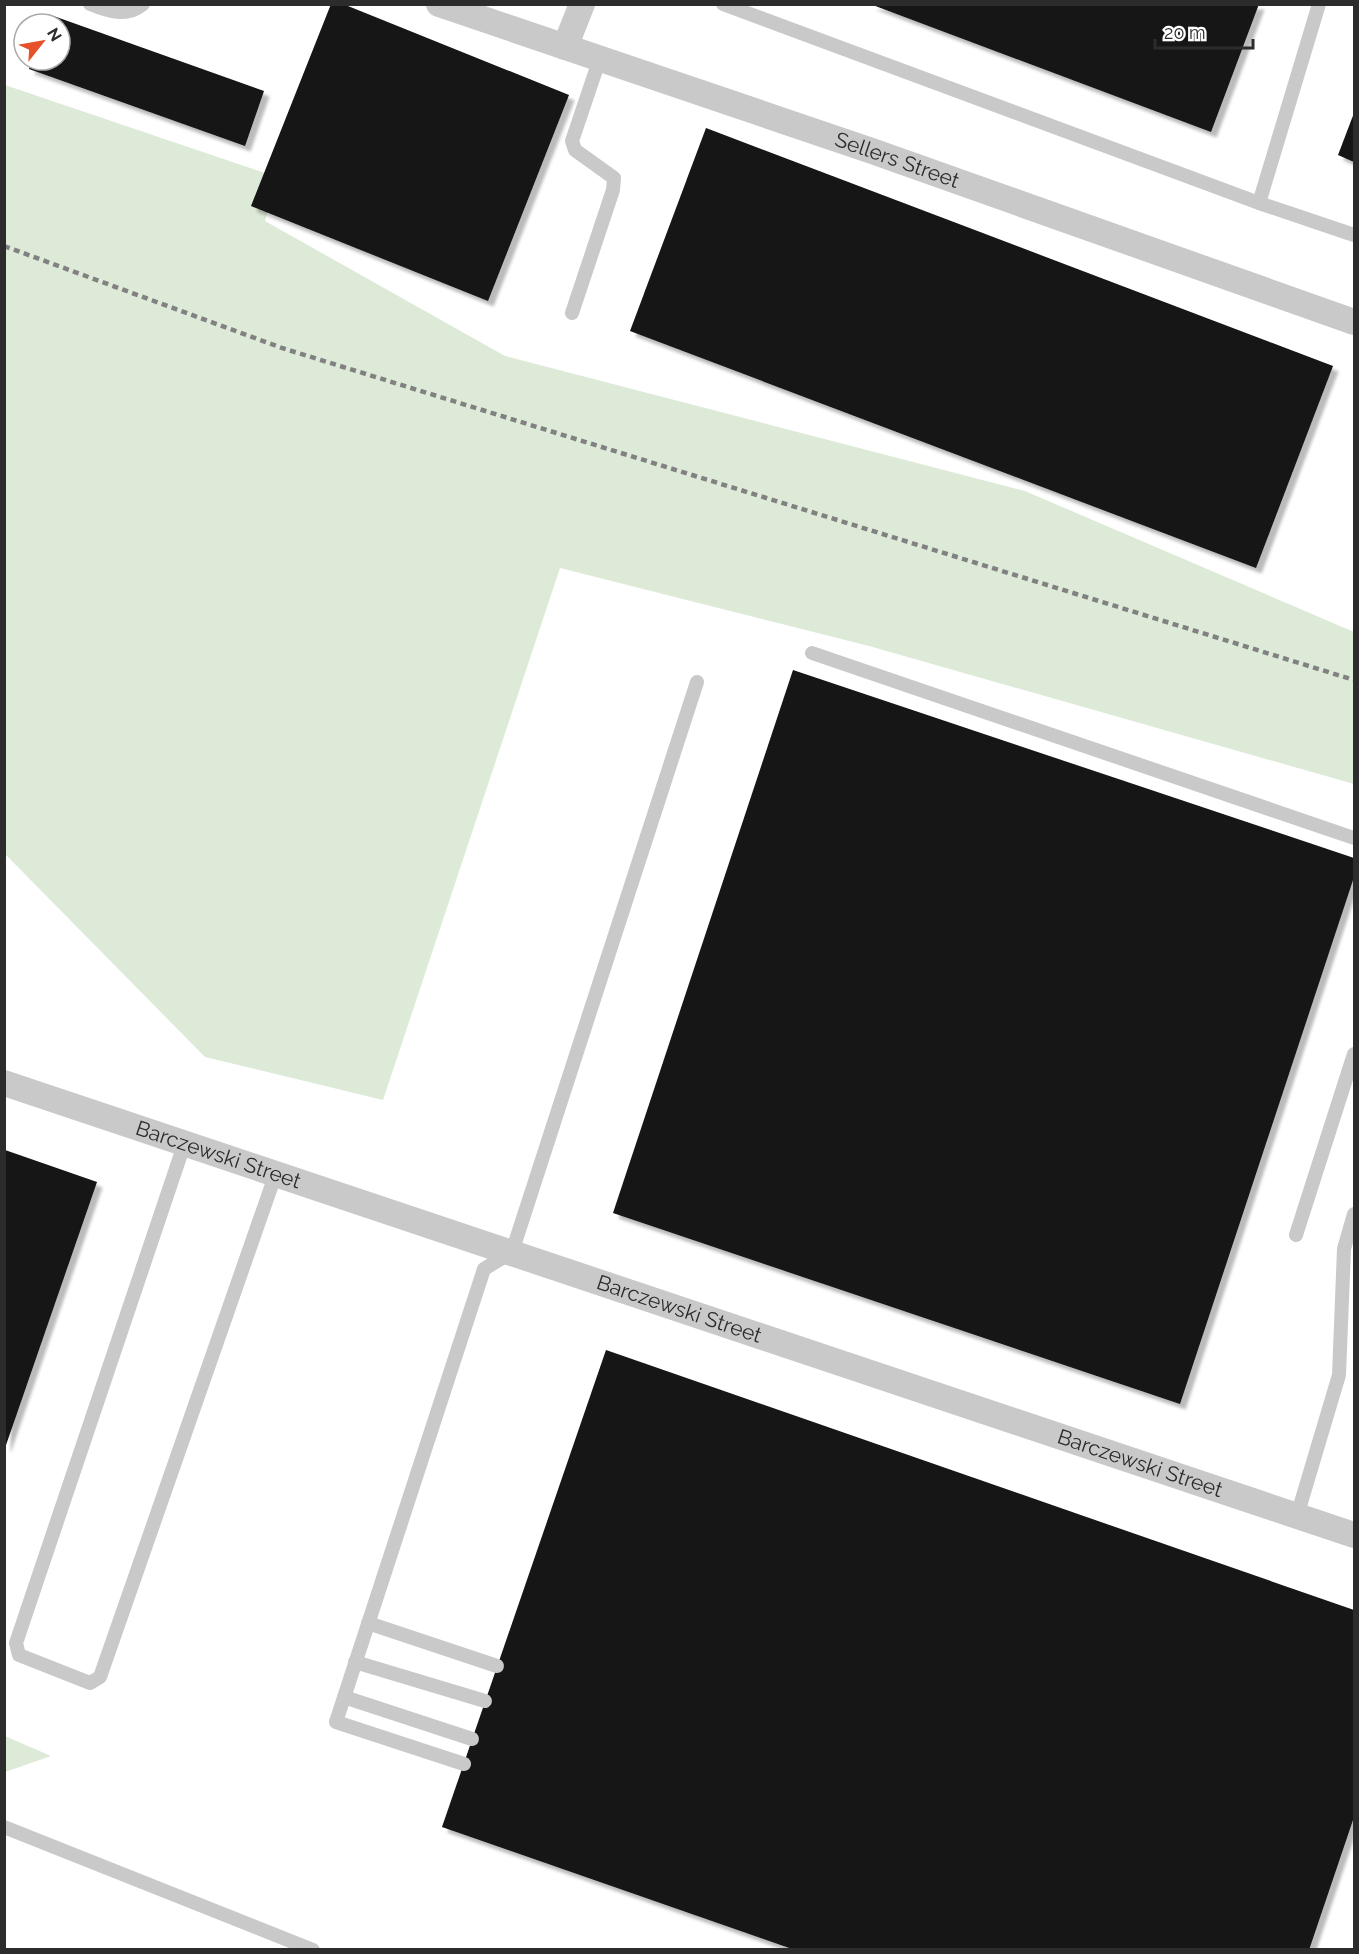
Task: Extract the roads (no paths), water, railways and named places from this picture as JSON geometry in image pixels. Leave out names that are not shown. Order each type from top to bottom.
[{"type":"street","name":"Sellers Street","points":[[439,4],[872,151],[1354,322]]},
{"type":"street","points":[[566,47],[582,4]]},
{"type":"street","name":"Barczewski Street","points":[[4,1083],[1354,1535]]},
{"type":"lane","points":[[90,4],[119,14],[132,11],[143,4]]},
{"type":"lane","points":[[723,4],[1259,203],[1354,235]]},
{"type":"lane","points":[[1259,203],[1319,4]]},
{"type":"lane","points":[[572,313],[614,190],[614,178],[575,150],[572,141],[600,58]]},
{"type":"lane","points":[[812,653],[1354,838]]},
{"type":"lane","points":[[464,1764],[336,1722],[484,1269],[512,1252],[697,682]]},
{"type":"lane","points":[[1296,1235],[1354,1054]]},
{"type":"lane","points":[[185,1142],[16,1643],[19,1655],[90,1683],[100,1677],[276,1173]]},
{"type":"lane","points":[[1298,1516],[1339,1375],[1344,1249],[1354,1214]]},
{"type":"lane","points":[[368,1623],[497,1666]]},
{"type":"lane","points":[[355,1662],[485,1701]]},
{"type":"lane","points":[[344,1697],[472,1739]]},
{"type":"lane","points":[[4,1827],[313,1950]]},
{"type":"railway","points":[[4,246],[282,348],[1354,680]]}]
